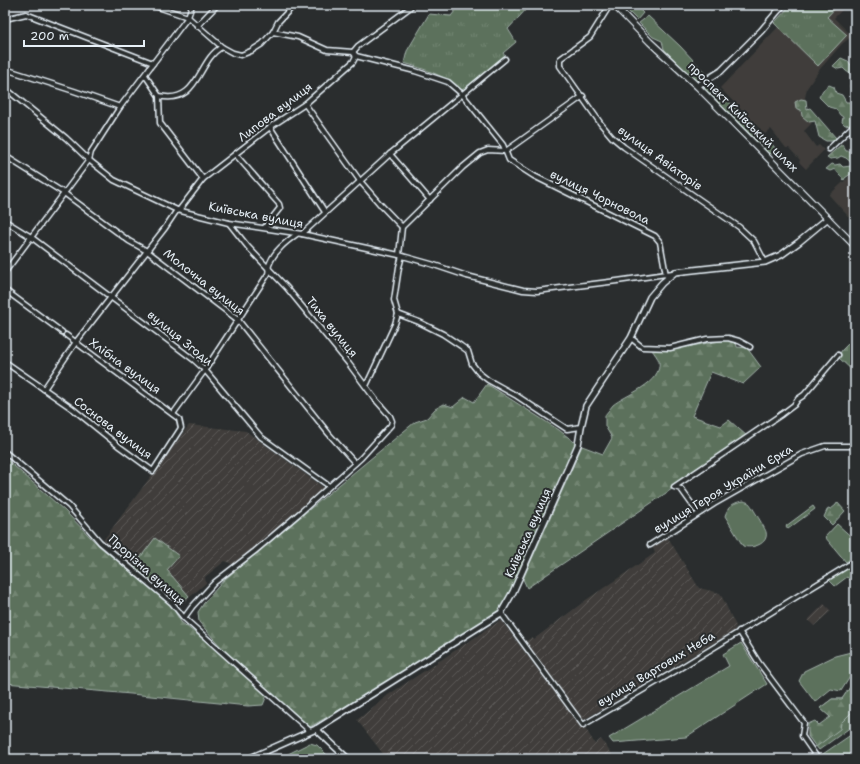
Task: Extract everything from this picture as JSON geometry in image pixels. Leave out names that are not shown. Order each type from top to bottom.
[{"type":"main road","name":"проспект Київський шлях","points":[[614,5],[650,42],[697,86],[855,246]]},
{"type":"street","points":[[5,10],[8,5]]},
{"type":"street","points":[[152,5],[188,17],[222,48],[241,55],[262,44],[278,22],[294,5]]},
{"type":"street","points":[[5,272],[89,160],[91,152],[120,107],[188,17],[192,5]]},
{"type":"street","points":[[197,26],[217,5]]},
{"type":"street","points":[[353,52],[358,46],[412,5]]},
{"type":"street","name":"вулиця Авіаторів","points":[[610,5],[590,37],[560,59],[560,66],[612,137],[624,147],[739,227],[754,241],[765,262]]},
{"type":"street","points":[[697,86],[721,71],[761,31],[783,5]]},
{"type":"street","points":[[5,19],[26,14],[153,63]]},
{"type":"street","points":[[272,32],[298,37],[327,50],[353,52],[356,56]]},
{"type":"street","points":[[159,96],[168,98],[175,97],[189,89],[197,80],[214,53],[222,48]]},
{"type":"street","name":"вулиця Чорновола","points":[[356,56],[422,73],[448,82],[462,94],[503,145],[509,160],[534,176],[655,236],[660,242],[666,275]]},
{"type":"street","name":"Липова вулиця","points":[[44,389],[76,342],[203,179],[270,127],[305,104],[353,62],[356,56]]},
{"type":"street","points":[[302,234],[390,154],[505,60]]},
{"type":"street","points":[[5,69],[120,107]]},
{"type":"street","points":[[145,75],[159,96],[160,123],[203,179]]},
{"type":"street","name":"Київська вулиця","points":[[5,88],[114,180],[179,210],[229,223],[302,234],[401,256],[467,276],[523,290],[537,291],[666,275],[675,272],[765,262],[781,255],[828,218]]},
{"type":"street","points":[[366,386],[392,331],[398,314],[394,300],[401,256],[402,227],[463,167],[480,153],[488,150],[506,150],[583,96]]},
{"type":"street","points":[[305,104],[360,181],[379,204],[402,227]]},
{"type":"street","points":[[829,149],[855,124]]},
{"type":"street","points":[[270,127],[325,212]]},
{"type":"street","points":[[235,154],[279,204],[280,208],[265,228]]},
{"type":"street","points":[[390,154],[430,200]]},
{"type":"street","name":"Молочна вулиця","points":[[5,156],[64,192],[129,241],[147,251],[238,320],[355,463]]},
{"type":"street","name":"вулиця Згоди","points":[[5,221],[30,237],[194,360],[205,370],[261,437],[329,486]]},
{"type":"street","name":"Тиха вулиця","points":[[229,223],[248,247],[287,288],[390,416],[392,421],[391,425],[355,463]]},
{"type":"street","points":[[173,414],[205,370],[268,274],[268,268],[271,260],[279,249],[297,234]]},
{"type":"street","name":"Київська вулиця","points":[[248,759],[316,729],[500,613],[513,592],[573,458],[578,445],[580,427],[586,406],[631,338],[650,298],[662,283],[675,272]]},
{"type":"street","name":"Хлібна вулиця","points":[[5,290],[173,414]]},
{"type":"street","points":[[398,314],[444,334],[468,352],[472,364],[488,380],[517,396],[567,430],[580,427]]},
{"type":"street","points":[[631,338],[642,347],[670,348],[707,339],[728,338],[739,341],[750,347]]},
{"type":"street","points":[[701,512],[696,510],[681,489],[674,487],[788,410],[804,395],[838,355]]},
{"type":"street","name":"Соснова вулиця","points":[[5,362],[44,389],[153,471],[181,428],[179,419],[173,414]]},
{"type":"street","name":"вулиця Героя України Єрка","points":[[650,545],[701,512],[802,454],[825,446],[855,446]]},
{"type":"street","name":"Прорізна вулиця","points":[[5,452],[69,506],[100,542],[172,603],[184,618],[215,582],[261,546],[355,463]]},
{"type":"street","name":"вулиця Вартових Неба","points":[[500,613],[583,725],[855,561]]},
{"type":"street","points":[[184,618],[310,731]]},
{"type":"street","points":[[739,631],[759,663],[804,723],[802,736],[818,759]]},
{"type":"street","points":[[316,729],[348,759]]},
{"type":"shaded area","points":[[791,5],[847,5],[834,18],[852,36],[842,44],[820,69],[807,88],[802,113],[812,123],[804,131],[816,147],[819,145],[824,150],[806,169],[799,162],[800,160],[789,148],[786,148],[771,129],[765,134],[720,88],[778,27],[774,23]]},
{"type":"shaded area","points":[[852,174],[855,178],[855,224],[829,195]]},
{"type":"shaded area","points":[[189,425],[246,431],[324,488],[270,536],[234,565],[225,561],[205,577],[206,583],[181,605],[102,542]]},
{"type":"shaded area","points":[[667,536],[699,588],[720,593],[736,626],[734,631],[657,676],[653,676],[647,682],[583,720],[525,642],[532,637],[534,639],[586,600],[655,553],[652,546]]},
{"type":"shaded area","points":[[824,604],[831,611],[814,626],[808,620]]},
{"type":"shaded area","points":[[501,620],[581,728],[584,726],[595,744],[601,739],[615,759],[387,759],[357,720],[388,695]]},
{"type":"green space","points":[[460,5],[530,5],[508,29],[516,42],[503,53],[505,56],[463,91],[442,77],[404,63],[407,51],[429,14],[451,16]]},
{"type":"green space","points":[[622,5],[635,5],[643,13],[637,20]]},
{"type":"green space","points":[[791,5],[838,5],[827,17],[847,35],[818,66],[774,23]]},
{"type":"green space","points":[[648,16],[680,46],[708,76],[700,81],[695,80],[664,49],[662,41],[653,37],[639,23]]},
{"type":"green space","points":[[841,58],[848,61],[855,70],[855,90],[850,87],[852,75],[843,68],[838,69],[833,66]]},
{"type":"green space","points":[[710,82],[767,141],[762,146],[704,88],[705,84]]},
{"type":"green space","points":[[829,85],[834,87],[836,93],[842,95],[846,102],[849,102],[855,108],[855,121],[851,124],[845,125],[842,122],[843,117],[836,109],[829,107],[819,97],[823,90]]},
{"type":"green space","points":[[801,99],[806,100],[807,109],[810,108],[836,138],[833,141],[826,141],[819,137],[815,121],[809,122],[802,116],[801,110],[796,108],[795,102]]},
{"type":"green space","points":[[771,143],[780,154],[769,153],[764,149]]},
{"type":"green space","points":[[842,144],[846,151],[850,151],[854,156],[855,163],[853,164],[841,156],[830,159],[827,157]]},
{"type":"green space","points":[[832,164],[840,164],[843,167],[851,166],[855,171],[844,180],[835,169],[830,171],[826,169]]},
{"type":"green space","points":[[855,337],[855,373],[838,357],[842,350]]},
{"type":"green space","points":[[728,340],[736,343],[737,347],[747,348],[761,367],[743,384],[711,372],[692,416],[721,426],[729,420],[748,437],[527,588],[523,579],[582,446],[603,454],[612,438],[605,426],[605,415],[613,405],[642,388],[655,376],[659,369],[659,361],[652,350],[681,348]]},
{"type":"green space","points":[[487,384],[559,430],[578,445],[501,613],[487,623],[310,727],[221,647],[199,622],[198,612],[224,580],[415,422],[427,418],[435,409],[444,404],[453,407],[465,397],[474,402]]},
{"type":"green space","points":[[5,458],[65,511],[99,546],[171,605],[181,622],[217,650],[267,695],[263,705],[248,706],[5,683]]},
{"type":"green space","points":[[744,501],[750,504],[766,532],[765,540],[759,545],[751,547],[743,546],[725,516],[732,505],[737,502]]},
{"type":"green space","points":[[837,502],[845,511],[832,525],[824,517],[828,508],[831,509]]},
{"type":"green space","points":[[813,506],[815,509],[788,529],[786,526]]},
{"type":"green space","points":[[837,524],[855,540],[855,556],[846,562],[825,537]]},
{"type":"green space","points":[[155,538],[179,556],[167,570],[189,596],[181,603],[134,566]]},
{"type":"green space","points":[[851,567],[855,572],[855,584],[847,577],[835,586],[828,579]]},
{"type":"green space","points":[[741,643],[767,684],[686,737],[613,743],[609,738],[729,666],[723,654]]},
{"type":"green space","points":[[855,651],[855,669],[841,691],[831,689],[815,702],[799,681],[804,671],[835,656]]},
{"type":"green space","points":[[855,680],[855,724],[819,750],[808,736],[832,718],[820,708],[832,699],[842,699]]},
{"type":"green space","points":[[855,680],[855,709],[841,723],[840,729],[816,747],[808,736],[808,724],[815,721],[819,725],[830,717],[820,708],[832,699],[842,699]]},
{"type":"green space","points":[[855,732],[855,759],[822,759],[820,756]]},
{"type":"green space","points":[[310,743],[317,745],[331,759],[278,759]]}]
